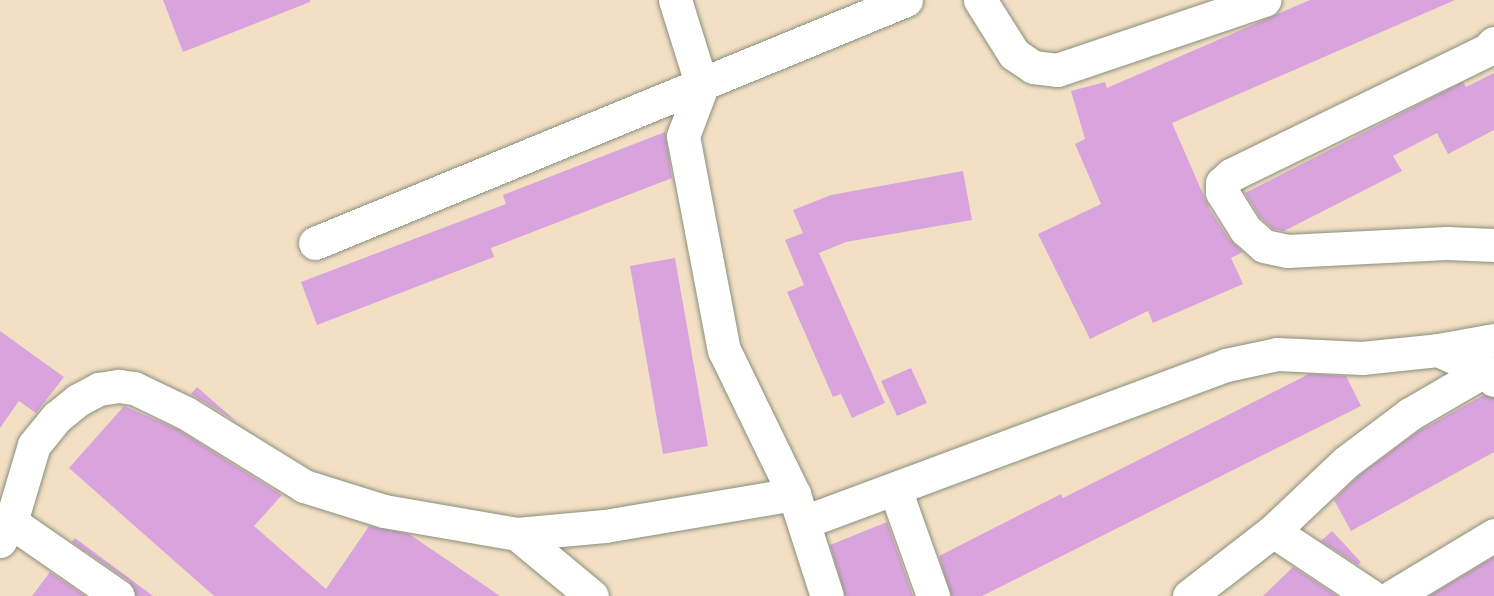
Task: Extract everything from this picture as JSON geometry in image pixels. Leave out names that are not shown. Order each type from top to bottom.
[{"type":"street","points":[[675,0],[702,86],[683,136],[724,350],[799,508],[827,596]]},
{"type":"street","points":[[315,243],[702,86],[906,0]]},
{"type":"street","points":[[980,0],[1014,54],[1033,67],[1057,70],[1264,0]]},
{"type":"street","points":[[1494,43],[1487,50],[1232,174],[1222,183],[1222,192],[1245,229],[1264,246],[1287,250],[1446,243],[1494,245]]},
{"type":"street","points":[[118,596],[4,527],[34,445],[57,417],[78,400],[99,389],[120,386],[134,388],[186,413],[304,486],[384,511],[517,534],[799,508],[895,489],[1226,364],[1277,354],[1362,358],[1438,351],[1494,340]]},
{"type":"street","points":[[1438,351],[1489,376]]},
{"type":"street","points":[[1189,596],[1273,531],[1346,462],[1410,414],[1489,376]]},
{"type":"street","points":[[895,489],[933,596]]},
{"type":"street","points":[[1273,531],[1371,596]]},
{"type":"street","points":[[517,534],[592,596]]},
{"type":"street","points":[[1393,596],[1494,535]]},
{"type":"building","points":[[163,0],[310,0],[310,2],[183,52]]},
{"type":"building","points":[[1310,0],[1455,0],[1172,123],[1210,210],[1229,239],[1243,252],[1231,258],[1243,284],[1153,323],[1148,311],[1090,339],[1038,234],[1101,204],[1075,144],[1085,139],[1071,91],[1105,82],[1107,88]]},
{"type":"building","points":[[1494,73],[1494,130],[1448,154],[1437,133],[1393,156],[1402,171],[1284,231],[1273,229],[1260,217],[1245,193],[1463,82],[1466,87]]},
{"type":"building","points":[[665,132],[672,178],[491,248],[494,257],[317,325],[301,282],[506,204],[503,195]]},
{"type":"building","points":[[963,171],[972,220],[846,242],[819,253],[885,403],[852,418],[841,394],[833,397],[787,292],[804,285],[785,240],[803,233],[793,210],[831,195]]},
{"type":"building","points":[[675,258],[708,446],[663,454],[630,266]]},
{"type":"building","points":[[0,331],[64,377],[36,413],[19,401],[0,428]]},
{"type":"building","points":[[911,368],[927,403],[897,416],[881,381]]},
{"type":"building","points":[[1309,374],[1346,376],[1361,406],[982,596],[951,596],[939,556],[1061,494],[1063,498]]},
{"type":"building","points":[[197,387],[237,422],[191,394]]},
{"type":"building","points":[[1484,395],[1494,398],[1494,452],[1351,531],[1334,500],[1358,476],[1417,432]]},
{"type":"building","points":[[124,406],[177,429],[282,495],[254,526],[326,589],[369,526],[409,534],[500,596],[214,596],[69,468]]},
{"type":"building","points":[[887,522],[913,596],[845,596],[830,545]]},
{"type":"building","points":[[1332,531],[1361,562],[1358,565],[1321,541]]},
{"type":"building","points":[[75,538],[153,596],[136,596],[129,581],[72,542]]},
{"type":"building","points":[[1494,557],[1494,596],[1429,596]]},
{"type":"building","points":[[1293,567],[1337,596],[1263,596]]},
{"type":"building","points":[[50,572],[85,596],[32,596]]}]
